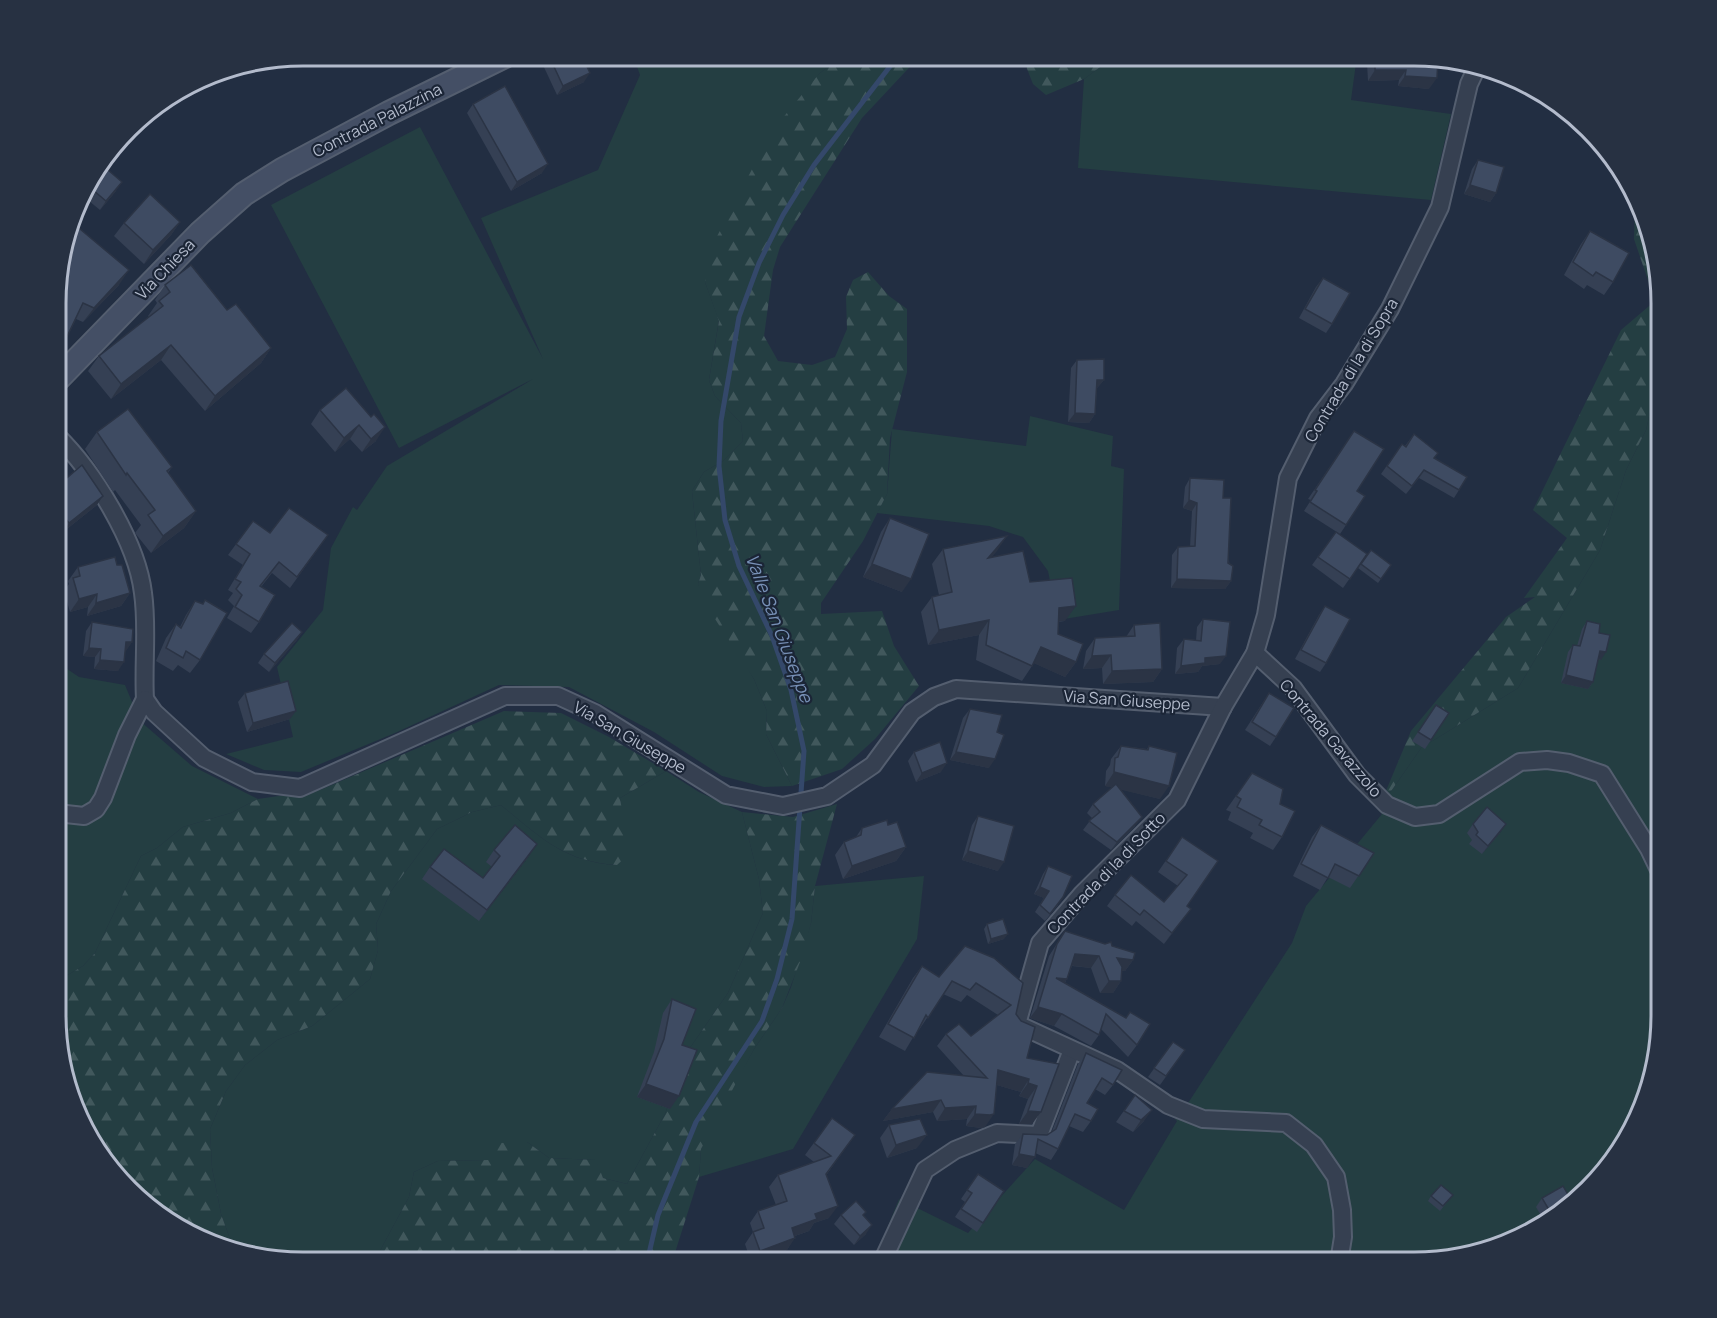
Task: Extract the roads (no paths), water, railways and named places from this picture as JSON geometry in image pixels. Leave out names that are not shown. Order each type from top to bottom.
[{"type":"street","name":"Contrada Palazzina","points":[[282,170],[389,112],[483,66]]},
{"type":"street","name":"Contrada di la di Sopra","points":[[1223,707],[1255,653],[1266,615],[1288,478],[1318,418],[1344,384],[1390,309],[1440,207],[1469,84],[1474,74]]},
{"type":"street","name":"Via Chiesa","points":[[66,371],[200,233],[244,194],[282,170]]},
{"type":"street","points":[[66,445],[107,503],[134,555],[143,592],[145,699],[127,735],[103,798],[96,809],[84,816],[66,814]]},
{"type":"street","name":"Contrada Gavazzolo","points":[[1255,653],[1293,688],[1357,775],[1387,805],[1414,818],[1439,814],[1520,762],[1548,760],[1569,763],[1602,774],[1651,853]]},
{"type":"street","name":"Via San Giuseppe","points":[[145,699],[153,712],[204,758],[252,783],[300,788],[505,696],[558,696],[595,713],[726,795],[783,806],[827,796],[873,765],[912,712],[934,697],[956,689],[1223,707]]},
{"type":"street","name":"Contrada di la di Sotto","points":[[1072,1050],[1017,1024],[1040,943],[1082,894],[1177,800],[1223,707]]},
{"type":"street","points":[[887,1252],[925,1170],[955,1150],[997,1133],[1039,1135],[1072,1050],[1117,1070],[1168,1105],[1203,1119],[1286,1123],[1314,1145],[1336,1176],[1342,1210],[1343,1237],[1341,1252]]},
{"type":"waterway","name":"Valle San Giuseppe","points":[[649,1252],[658,1215],[696,1122],[762,1021],[777,979],[792,919],[804,751],[791,690],[772,636],[739,566],[725,520],[719,466],[721,421],[739,317],[759,263],[783,215],[814,165],[890,66]]}]
